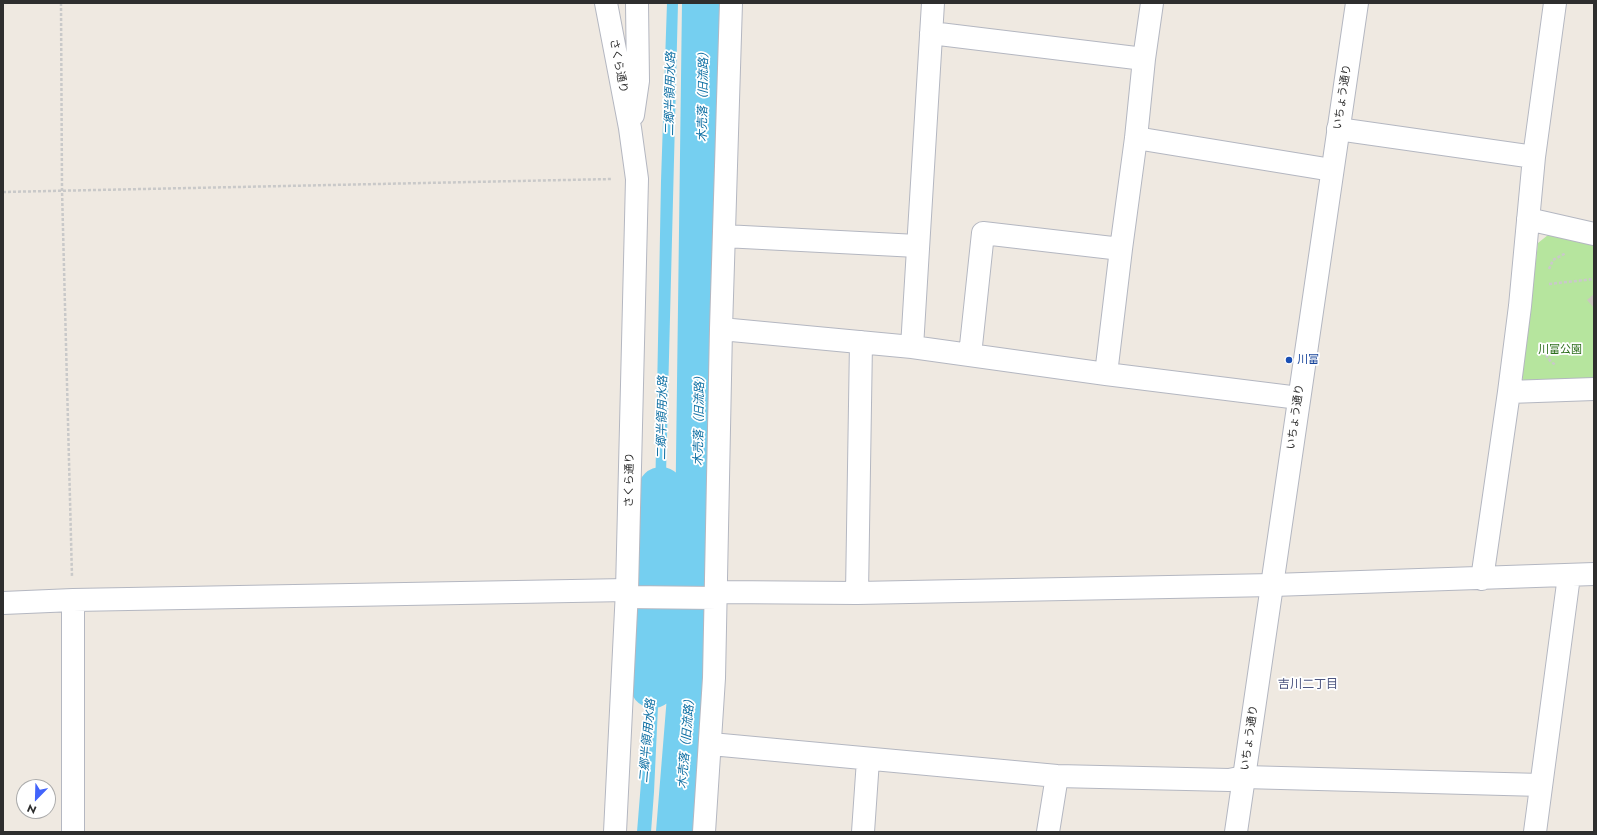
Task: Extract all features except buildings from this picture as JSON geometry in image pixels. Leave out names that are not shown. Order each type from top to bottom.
[{"type":"street","name":"さくら通り","points":[[606,3],[630,128],[636,179],[633,594],[615,832]]},
{"type":"street","name":"さくら通り","points":[[630,128],[638,81],[637,3]]},
{"type":"street","points":[[704,832],[711,744],[717,595],[721,329],[731,3]]},
{"type":"street","points":[[912,347],[932,3]]},
{"type":"street","points":[[1106,374],[1120,249],[1136,138],[1144,58],[1152,3]]},
{"type":"street","name":"いちょう通り","points":[[1236,832],[1357,3]]},
{"type":"street","points":[[1482,579],[1509,392],[1534,157],[1555,3]]},
{"type":"street","points":[[931,34],[1144,58]]},
{"type":"street","points":[[1338,129],[1534,157]]},
{"type":"street","points":[[1136,138],[1332,170]]},
{"type":"street","points":[[1528,218],[1594,234]]},
{"type":"street","points":[[970,355],[983,233],[1120,249]]},
{"type":"street","points":[[724,236],[917,246]]},
{"type":"street","points":[[721,329],[912,347],[1106,374],[1299,398]]},
{"type":"street","points":[[857,593],[861,342]]},
{"type":"street","points":[[1509,392],[1594,390]]},
{"type":"street","points":[[3,603],[73,600],[857,593],[1273,585],[1594,574]]},
{"type":"street","points":[[1535,832],[1569,576]]},
{"type":"street","points":[[73,600],[73,832]]},
{"type":"street","points":[[711,744],[868,760],[1057,776],[1228,780],[1244,777],[1541,785]]},
{"type":"street","points":[[863,832],[868,760]]},
{"type":"street","points":[[1048,832],[1057,776]]},
{"type":"path","points":[[61,3],[62,190],[73,600]]},
{"type":"path","points":[[3,192],[636,179]]},
{"type":"path","points":[[1547,273],[1553,260],[1568,252]]},
{"type":"path","points":[[1546,290],[1549,284],[1548,279]]},
{"type":"path","points":[[1549,284],[1594,279]]},
{"type":"path","points":[[1539,345],[1544,354],[1557,366]]},
{"type":"green space","name":"川富公園","points":[[1548,235],[1594,245],[1594,384],[1528,386],[1522,378],[1538,243]]},
{"type":"water","points":[[667,3],[678,3],[664,553],[654,554],[661,181]]},
{"type":"water","points":[[654,621],[662,621],[651,832],[637,832]]},
{"type":"waterway","name":"木売落（旧流路）","points":[[679,832],[697,611],[705,3]]},
{"type":"waterway","name":"二郷半領用水路","points":[[653,685],[658,622],[661,490]]},
{"type":"place","name":"川富","points":[[1289,360]]},
{"type":"district","name":"吉川二丁目","points":[[1308,685]]}]
